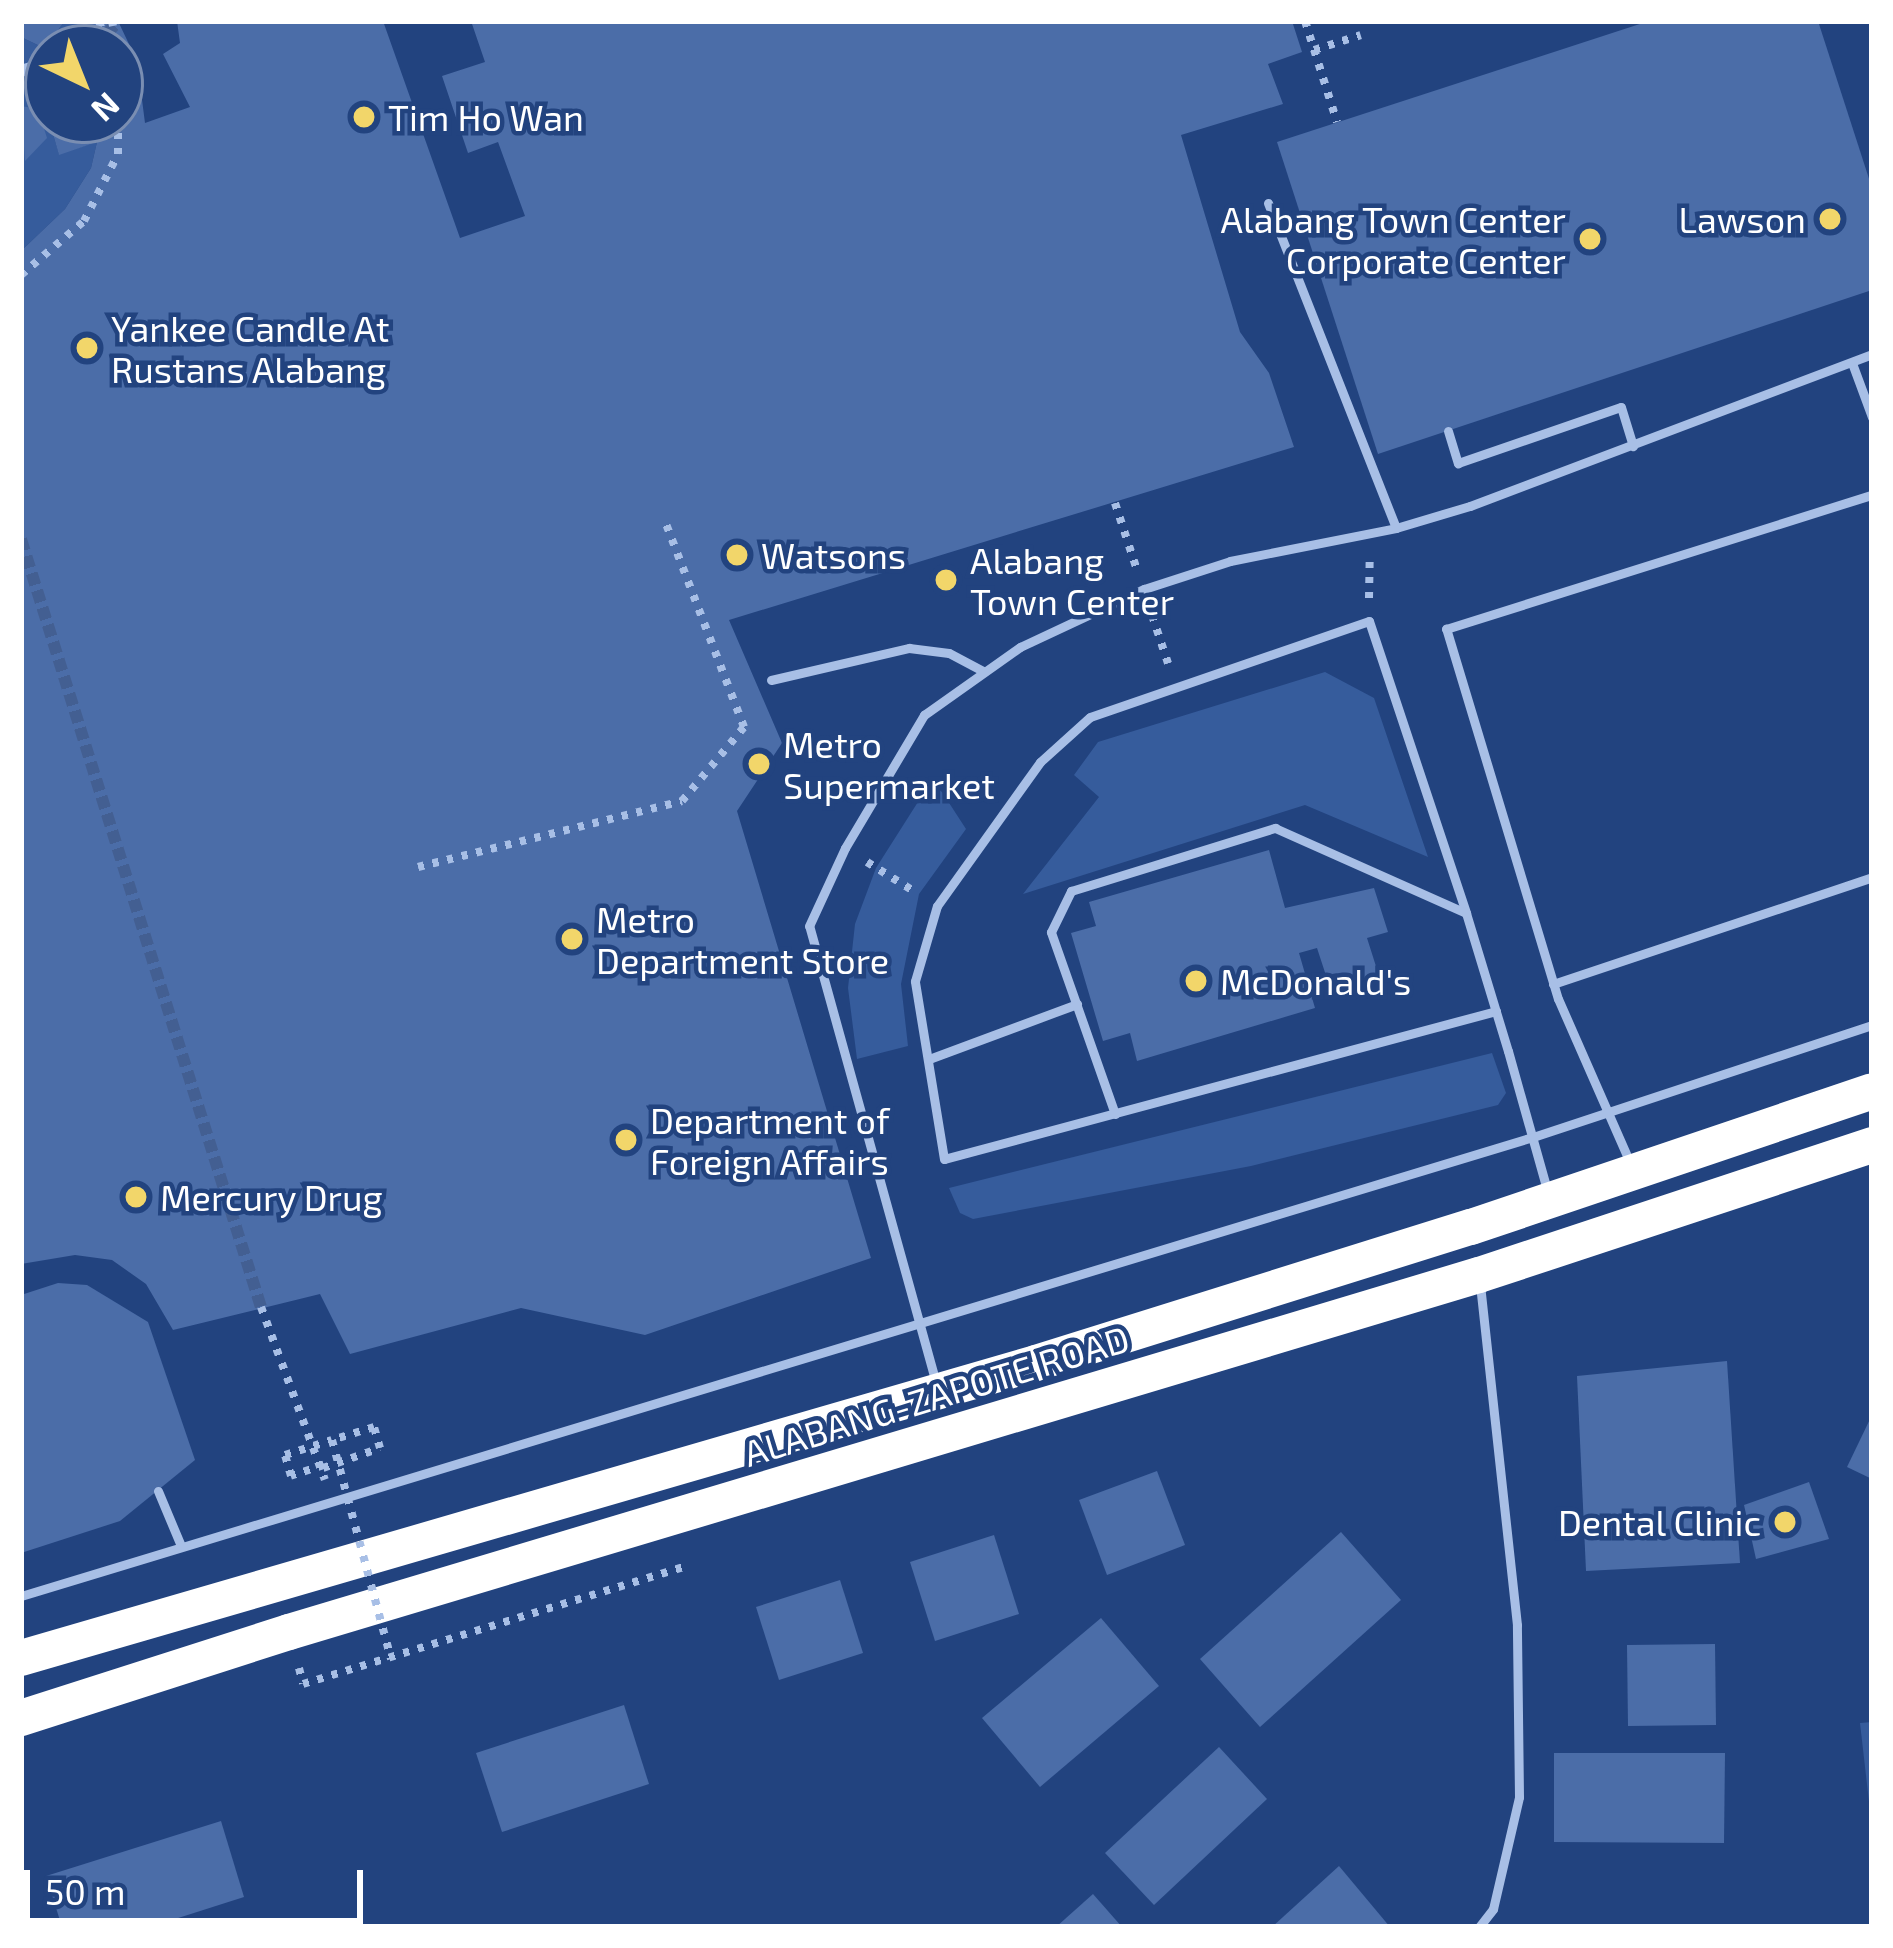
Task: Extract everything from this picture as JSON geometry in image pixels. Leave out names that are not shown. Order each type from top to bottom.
[{"type":"highway","name":"ALABANG-ZAPOTE ROAD","points":[[21,1718],[289,1632],[950,1435],[1475,1251],[1550,1200],[1872,1090]]},
{"type":"highway","name":"ALABANG-ZAPOTE ROAD","points":[[21,1658],[939,1392],[1872,1145]]},
{"type":"lane","points":[[1268,203],[1396,528]]},
{"type":"lane","points":[[950,1435],[809,926],[845,848],[924,715],[1020,647],[1144,589],[1230,561],[1396,528],[1633,446],[1872,354]]},
{"type":"lane","points":[[1852,363],[1872,417]]},
{"type":"lane","points":[[1448,431],[1458,464],[1621,407],[1633,446]]},
{"type":"lane","points":[[1633,1172],[1553,984],[1446,629],[1872,495]]},
{"type":"lane","points":[[1496,1011],[944,1159],[915,981],[937,906],[1040,761],[1090,717],[1369,621],[1466,913],[1496,1011],[1533,1137],[1550,1200]]},
{"type":"lane","points":[[771,680],[909,648],[949,653],[984,672]]},
{"type":"lane","points":[[1115,1114],[1051,932],[1071,891],[1275,828],[1466,913]]},
{"type":"lane","points":[[1553,984],[1872,878]]},
{"type":"lane","points":[[929,1059],[1077,1004]]},
{"type":"lane","points":[[21,1596],[1533,1137],[1872,1025]]},
{"type":"lane","points":[[1475,1251],[1517,1625],[1519,1797],[1493,1909],[1479,1927]]},
{"type":"lane","points":[[158,1490],[181,1546]]},
{"type":"path","points":[[1305,21],[1337,122]]},
{"type":"path","points":[[1314,50],[1361,35]]},
{"type":"path","points":[[21,275],[84,221],[118,154],[118,144]]},
{"type":"path","points":[[1115,503],[1177,687]]},
{"type":"path","points":[[418,867],[682,801],[744,727],[664,519]]},
{"type":"path","points":[[1369,621],[1370,533]]},
{"type":"path","points":[[845,848],[937,906]]},
{"type":"path","points":[[261,1307],[332,1502]]},
{"type":"path","points":[[374,1427],[380,1448],[291,1476],[285,1455],[332,1440],[374,1427]]},
{"type":"path","points":[[332,1440],[392,1659]]},
{"type":"path","points":[[303,1684],[686,1566]]},
{"type":"shaded area","points":[[21,37],[24,144],[56,144],[59,154],[97,144],[91,168],[65,209],[21,251]]},
{"type":"shaded area","points":[[1325,672],[1374,698],[1428,857],[1305,805],[1023,894],[1099,797],[1074,775],[1098,742]]},
{"type":"shaded area","points":[[930,783],[942,792],[966,829],[919,894],[901,984],[908,1046],[857,1059],[848,988],[855,924],[876,868]]},
{"type":"shaded area","points":[[1492,1053],[1506,1093],[1498,1105],[1251,1166],[973,1219],[960,1213],[949,1188]]},
{"type":"shaded area","points":[[1872,1722],[1872,1828],[1860,1723]]},
{"type":"building","points":[[21,21],[65,21],[24,24],[21,37]]},
{"type":"building","name":"Alabang Town Center","points":[[85,21],[119,24],[86,24]]},
{"type":"building","name":"Alabang Town Center","points":[[177,21],[383,21],[460,238],[525,216],[498,142],[468,153],[442,76],[485,62],[471,21],[1292,21],[1302,52],[1268,64],[1283,104],[1181,135],[1240,332],[1269,373],[1294,447],[729,620],[782,743],[737,811],[871,1258],[645,1335],[521,1308],[350,1354],[320,1294],[173,1330],[146,1284],[112,1260],[75,1255],[21,1264],[21,251],[65,209],[91,168],[97,144],[144,144],[144,115],[145,123],[190,107],[163,54],[180,43]]},
{"type":"building","name":"Alabang Town Center Corporate Center","points":[[1649,21],[1818,21],[1872,188],[1872,290],[1378,454],[1277,142]]},
{"type":"building","points":[[21,106],[24,144],[41,144],[25,161]]},
{"type":"building","name":"Alabang Town Center","points":[[56,144],[91,144],[59,155]]},
{"type":"building","name":"McDonald's","points":[[1269,850],[1285,908],[1374,888],[1388,932],[1367,938],[1381,982],[1333,997],[1317,948],[1299,953],[1315,1008],[1137,1061],[1130,1033],[1103,1041],[1071,933],[1096,926],[1089,902]]},
{"type":"building","points":[[58,1283],[87,1285],[148,1322],[195,1460],[120,1521],[21,1553],[21,1295]]},
{"type":"building","points":[[1727,1361],[1740,1563],[1586,1571],[1577,1376]]},
{"type":"building","points":[[1872,1415],[1872,1479],[1847,1467]]},
{"type":"building","points":[[1157,1471],[1185,1545],[1107,1575],[1079,1500]]},
{"type":"building","name":"Dental Clinic","points":[[1809,1482],[1829,1539],[1756,1559],[1744,1505]]},
{"type":"building","points":[[1341,1532],[1401,1600],[1260,1727],[1200,1659]]},
{"type":"building","points":[[994,1535],[1019,1614],[935,1641],[910,1562]]},
{"type":"building","points":[[840,1580],[863,1653],[779,1680],[756,1607]]},
{"type":"building","points":[[1101,1618],[1159,1686],[1040,1787],[982,1718]]},
{"type":"building","points":[[1715,1644],[1716,1725],[1628,1726],[1627,1645]]},
{"type":"building","points":[[624,1705],[649,1784],[502,1832],[476,1753]]},
{"type":"building","points":[[1219,1747],[1267,1799],[1154,1905],[1105,1853]]},
{"type":"building","points":[[1554,1753],[1725,1753],[1724,1843],[1554,1842]]},
{"type":"building","points":[[221,1821],[244,1897],[150,1927],[62,1927],[46,1876]]},
{"type":"building","points":[[1339,1866],[1390,1927],[1272,1927]]},
{"type":"building","points":[[1093,1894],[1122,1927],[1056,1927]]},
{"type":"tunnel","points":[[115,24],[118,21]]},
{"type":"tunnel","points":[[21,539],[261,1307]]},
{"type":"place","name":"Tim Ho Wan","points":[[364,117]]},
{"type":"place","name":"Lawson","points":[[1830,219]]},
{"type":"place","name":"Alabang Town Center Corporate Center","points":[[1590,239]]},
{"type":"place","name":"Yankee Candle At Rustans Alabang","points":[[87,348]]},
{"type":"place","name":"Watsons","points":[[737,555]]},
{"type":"place","name":"Alabang Town Center","points":[[946,580]]},
{"type":"place","name":"Metro Supermarket","points":[[759,764]]},
{"type":"place","name":"Metro Department Store","points":[[572,939]]},
{"type":"place","name":"McDonald's","points":[[1196,981]]},
{"type":"place","name":"Department of Foreign Affairs","points":[[626,1140]]},
{"type":"place","name":"Mercury Drug","points":[[136,1197]]},
{"type":"place","name":"Dental Clinic","points":[[1785,1522]]}]
